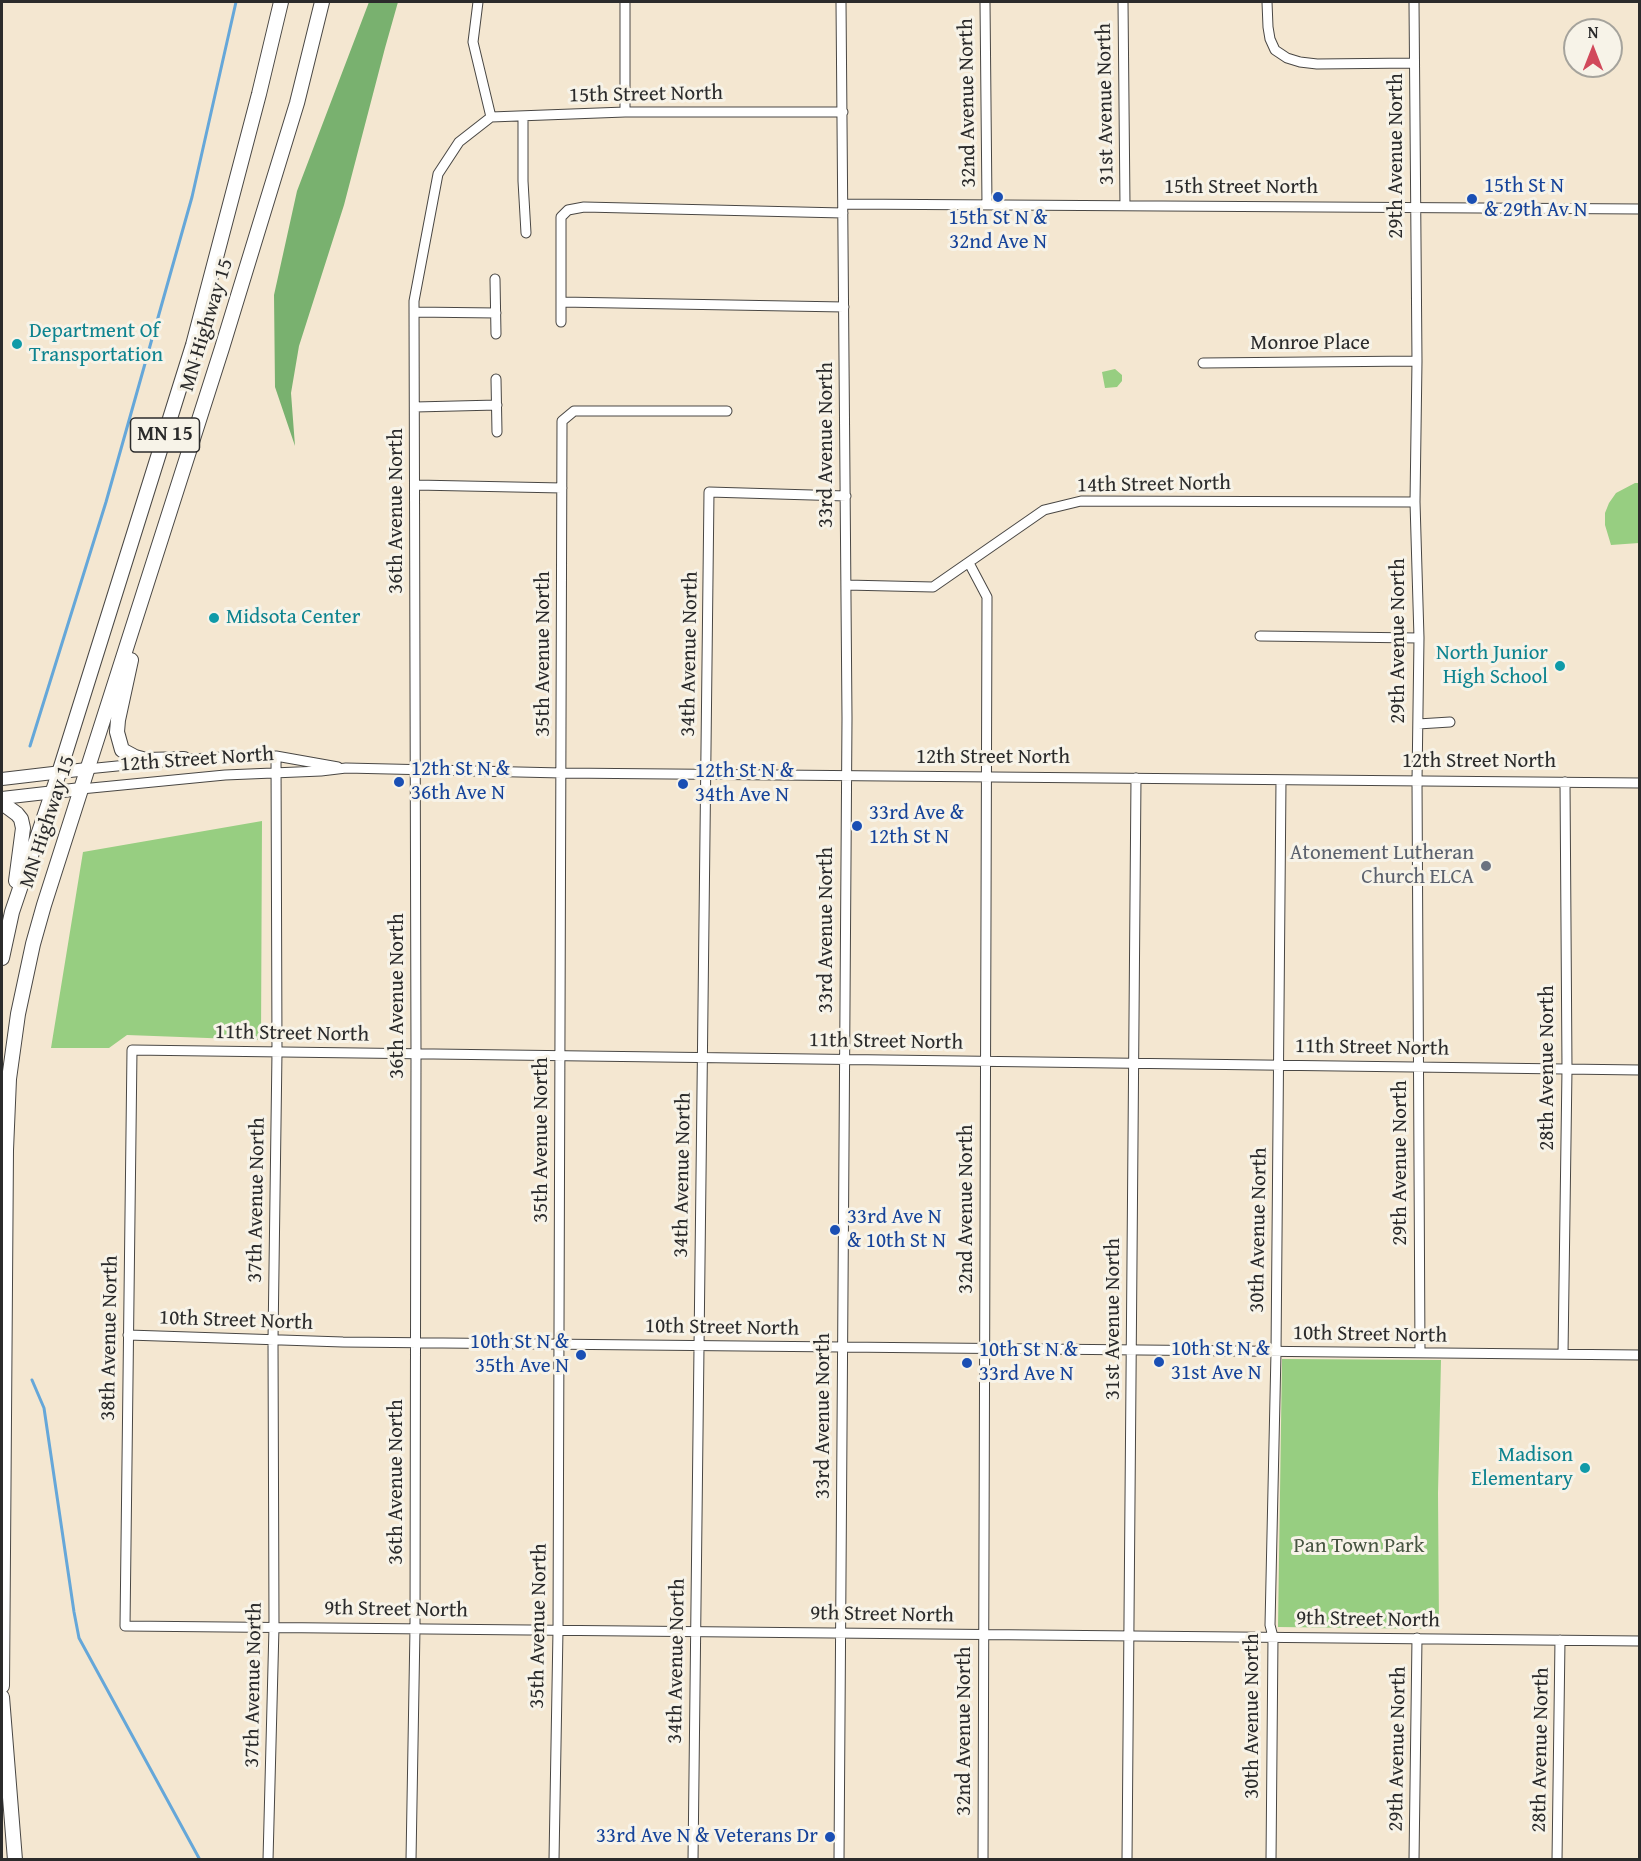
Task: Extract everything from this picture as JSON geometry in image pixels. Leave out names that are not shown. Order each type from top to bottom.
[{"type":"highway","name":"MN Highway 15","points":[[2,958],[12,912],[59,773],[193,345],[281,2]]},
{"type":"highway","name":"MN Highway 15","points":[[2,1686],[6,1162],[9,1079],[18,1014],[33,944],[297,103],[322,2]]},
{"type":"highway","points":[[160,542],[127,676],[117,732],[122,750],[135,757],[146,760],[184,759]]},
{"type":"highway","points":[[2,803],[17,814],[23,828],[12,912]]},
{"type":"highway","points":[[2,1697],[15,1860]]},
{"type":"main road","points":[[2,779],[87,769]]},
{"type":"main road","name":"12th Street North","points":[[2,798],[81,789]]},
{"type":"street","points":[[478,2],[473,42],[491,117]]},
{"type":"street","points":[[624,112],[625,2]]},
{"type":"street","name":"33rd Avenue North","points":[[839,1860],[846,776],[846,496],[841,2]]},
{"type":"street","name":"32nd Avenue North","points":[[985,2],[987,205]]},
{"type":"street","name":"31st Avenue North","points":[[1123,2],[1125,206]]},
{"type":"street","points":[[1267,2],[1270,39],[1275,50],[1287,58],[1317,64],[1414,63]]},
{"type":"street","name":"29th Avenue North","points":[[1414,2],[1418,361],[1415,502],[1419,638],[1417,781],[1420,1353]]},
{"type":"street","name":"15th Street North","points":[[491,117],[624,112],[843,112]]},
{"type":"street","points":[[524,116],[523,181],[526,233]]},
{"type":"street","name":"36th Avenue North","points":[[411,1860],[415,1628],[417,769],[414,301],[438,174],[459,142],[491,117]]},
{"type":"street","name":"15th Street North","points":[[561,322],[561,217],[568,210],[584,207],[843,208],[987,205],[1640,209]]},
{"type":"street","points":[[495,279],[496,334]]},
{"type":"street","points":[[561,302],[844,307]]},
{"type":"street","points":[[414,312],[496,313]]},
{"type":"street","name":"Monroe Place","points":[[1203,363],[1418,361]]},
{"type":"street","points":[[496,379],[497,432]]},
{"type":"street","points":[[415,407],[497,405]]},
{"type":"street","name":"35th Avenue North","points":[[554,1860],[558,1630],[562,420],[574,411],[727,411]]},
{"type":"street","points":[[416,485],[562,488]]},
{"type":"street","name":"34th Avenue North","points":[[693,1860],[710,492],[846,496]]},
{"type":"street","name":"14th Street North","points":[[846,585],[933,587],[1044,510],[1081,501],[1415,502]]},
{"type":"street","name":"32nd Avenue North","points":[[969,563],[987,597],[983,1860]]},
{"type":"street","points":[[1260,636],[1419,638]]},
{"type":"street","points":[[1418,724],[1450,722]]},
{"type":"street","name":"12th Street North","points":[[87,769],[236,756],[276,756],[346,768]]},
{"type":"street","name":"37th Avenue North","points":[[268,1860],[274,1627],[276,756]]},
{"type":"street","name":"12th Street North","points":[[81,789],[225,775],[346,768],[706,775],[1640,783]]},
{"type":"street","name":"31st Avenue North","points":[[1127,1860],[1136,778]]},
{"type":"street","name":"30th Avenue North","points":[[1271,1860],[1273,1637],[1270,1625],[1276,1352],[1281,780]]},
{"type":"street","name":"28th Avenue North","points":[[1563,1354],[1567,1069],[1565,782]]},
{"type":"street","name":"11th Street North","points":[[132,1050],[1640,1070]]},
{"type":"street","name":"38th Avenue North","points":[[125,1626],[132,1050]]},
{"type":"street","name":"10th Street North","points":[[128,1335],[273,1340],[559,1344],[1640,1355]]},
{"type":"street","name":"9th Street North","points":[[125,1626],[1640,1641]]},
{"type":"street","name":"29th Avenue North","points":[[1414,1860],[1418,1638]]},
{"type":"street","name":"28th Avenue North","points":[[1557,1860],[1560,1640]]},
{"type":"green space","points":[[369,2],[398,2],[344,205],[299,346],[291,393],[295,446],[275,387],[274,295],[297,191]]},
{"type":"green space","points":[[1115,369],[1122,375],[1122,381],[1117,387],[1105,388],[1102,372]]},
{"type":"green space","points":[[1639,483],[1639,543],[1611,545],[1605,525],[1605,513],[1616,493]]},
{"type":"green space","points":[[262,821],[261,1040],[127,1035],[109,1048],[51,1048],[83,852]]},
{"type":"green space","name":"Pan Town Park","points":[[1282,1359],[1441,1360],[1438,1493],[1439,1629],[1278,1627]]},
{"type":"waterway","points":[[30,746],[106,502],[192,197],[236,2]]},
{"type":"waterway","points":[[32,1380],[44,1408],[79,1638],[200,1860]]},
{"type":"place","name":"15th St N & 32nd Ave N","points":[[998,197]]},
{"type":"place","name":"15th St N & 29th Av N","points":[[1472,199]]},
{"type":"place","name":"Department Of Transportation","points":[[17,344]]},
{"type":"place","name":"Midsota Center","points":[[214,618]]},
{"type":"place","name":"North Junior High School","points":[[1560,666]]},
{"type":"place","name":"12th St N & 36th Ave N","points":[[399,782]]},
{"type":"place","name":"12th St N & 34th Ave N","points":[[683,784]]},
{"type":"place","name":"33rd Ave & 12th St N","points":[[857,826]]},
{"type":"place","name":"Atonement Lutheran Church ELCA","points":[[1486,866]]},
{"type":"place","name":"33rd Ave N & 10th St N","points":[[835,1230]]},
{"type":"place","name":"10th St N & 35th Ave N","points":[[581,1355]]},
{"type":"place","name":"10th St N & 31st Ave N","points":[[1159,1362]]},
{"type":"place","name":"10th St N & 33rd Ave N","points":[[967,1363]]},
{"type":"place","name":"Madison Elementary","points":[[1585,1468]]},
{"type":"place","name":"33rd Ave N & Veterans Dr","points":[[830,1837]]}]
